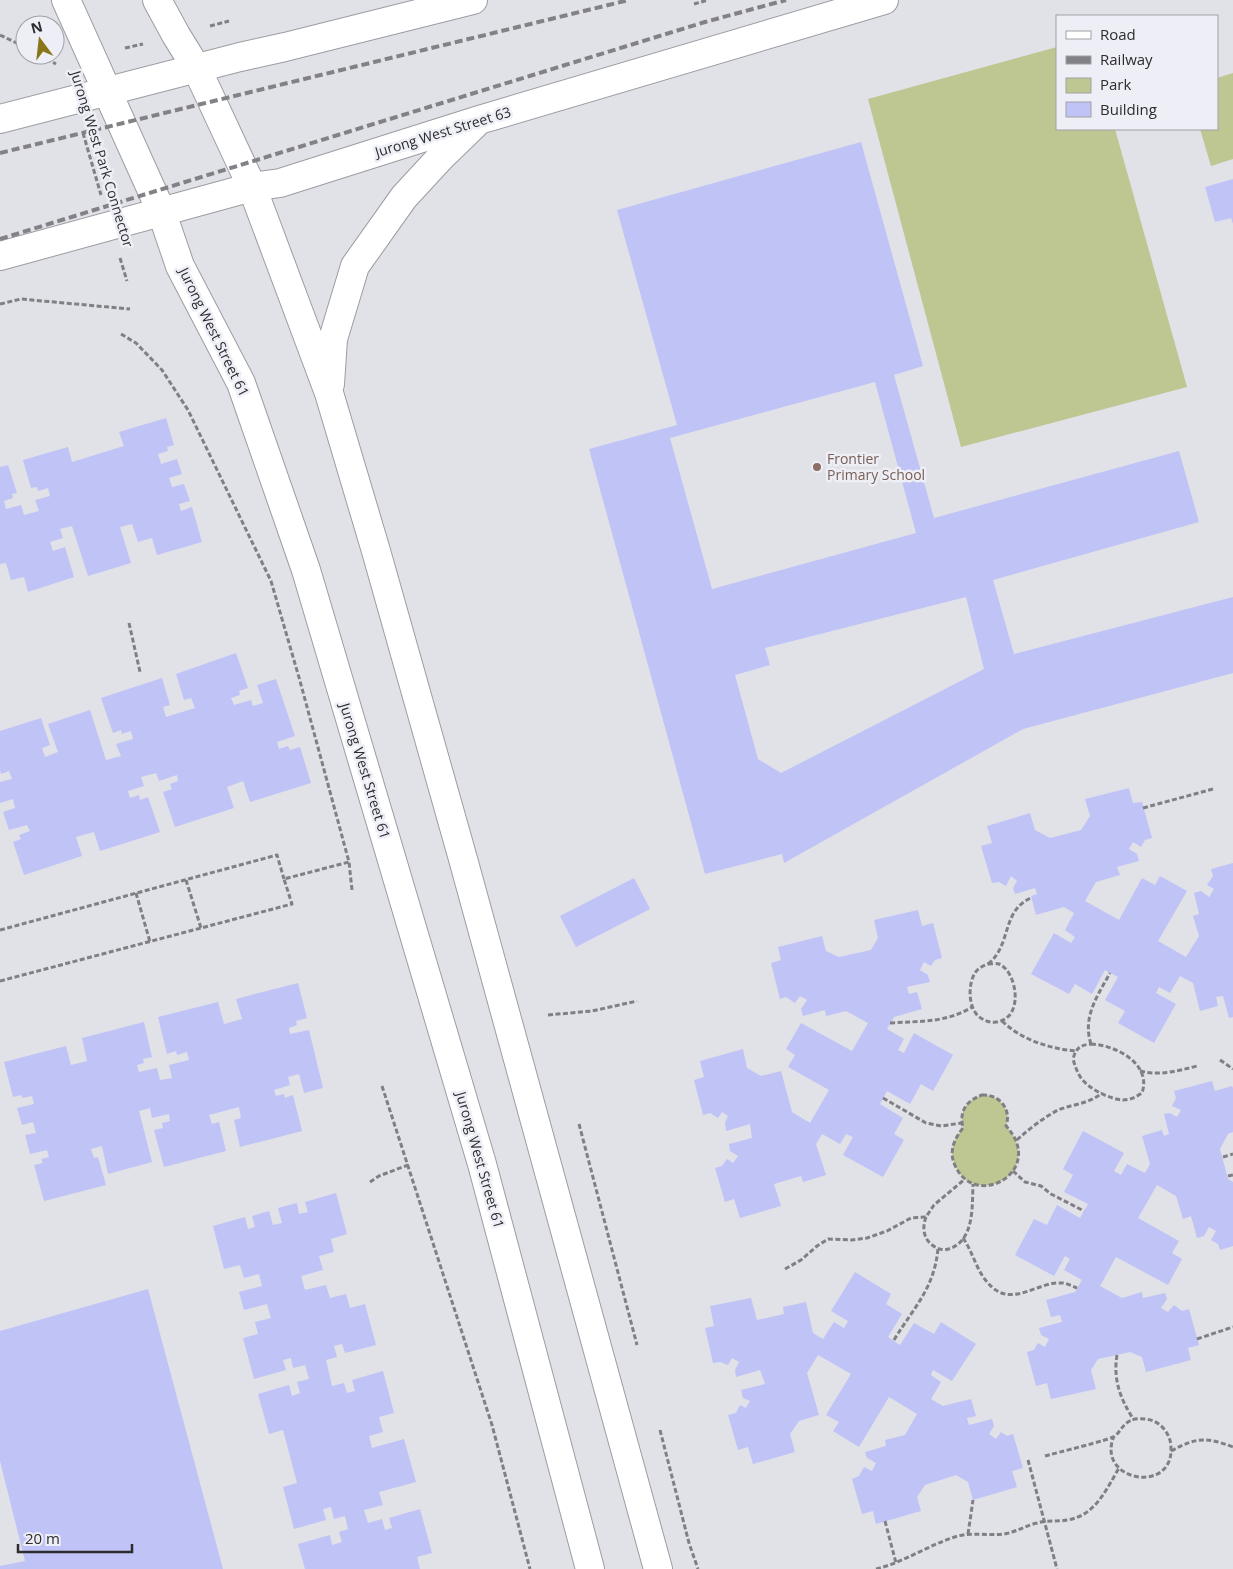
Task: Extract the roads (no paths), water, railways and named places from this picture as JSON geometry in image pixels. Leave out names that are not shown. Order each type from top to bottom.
[{"type":"street","name":"Jurong West Street 61","points":[[66,0],[162,213],[180,266],[242,384],[306,570],[482,1164],[590,1569]]},
{"type":"street","points":[[157,0],[197,69],[252,187],[329,393],[461,849],[658,1569]]},
{"type":"street","points":[[0,119],[240,57],[284,48],[473,0]]},
{"type":"street","name":"Jurong West Street 63","points":[[0,256],[252,187],[280,184],[479,120],[884,0]]},
{"type":"street","points":[[329,393],[333,339],[355,266],[404,197],[479,120]]},
{"type":"railway","points":[[0,153],[629,0]]},
{"type":"railway","points":[[0,239],[705,22],[786,0]]},
{"type":"place","name":"Frontier Primary School","points":[[817,467]]}]
